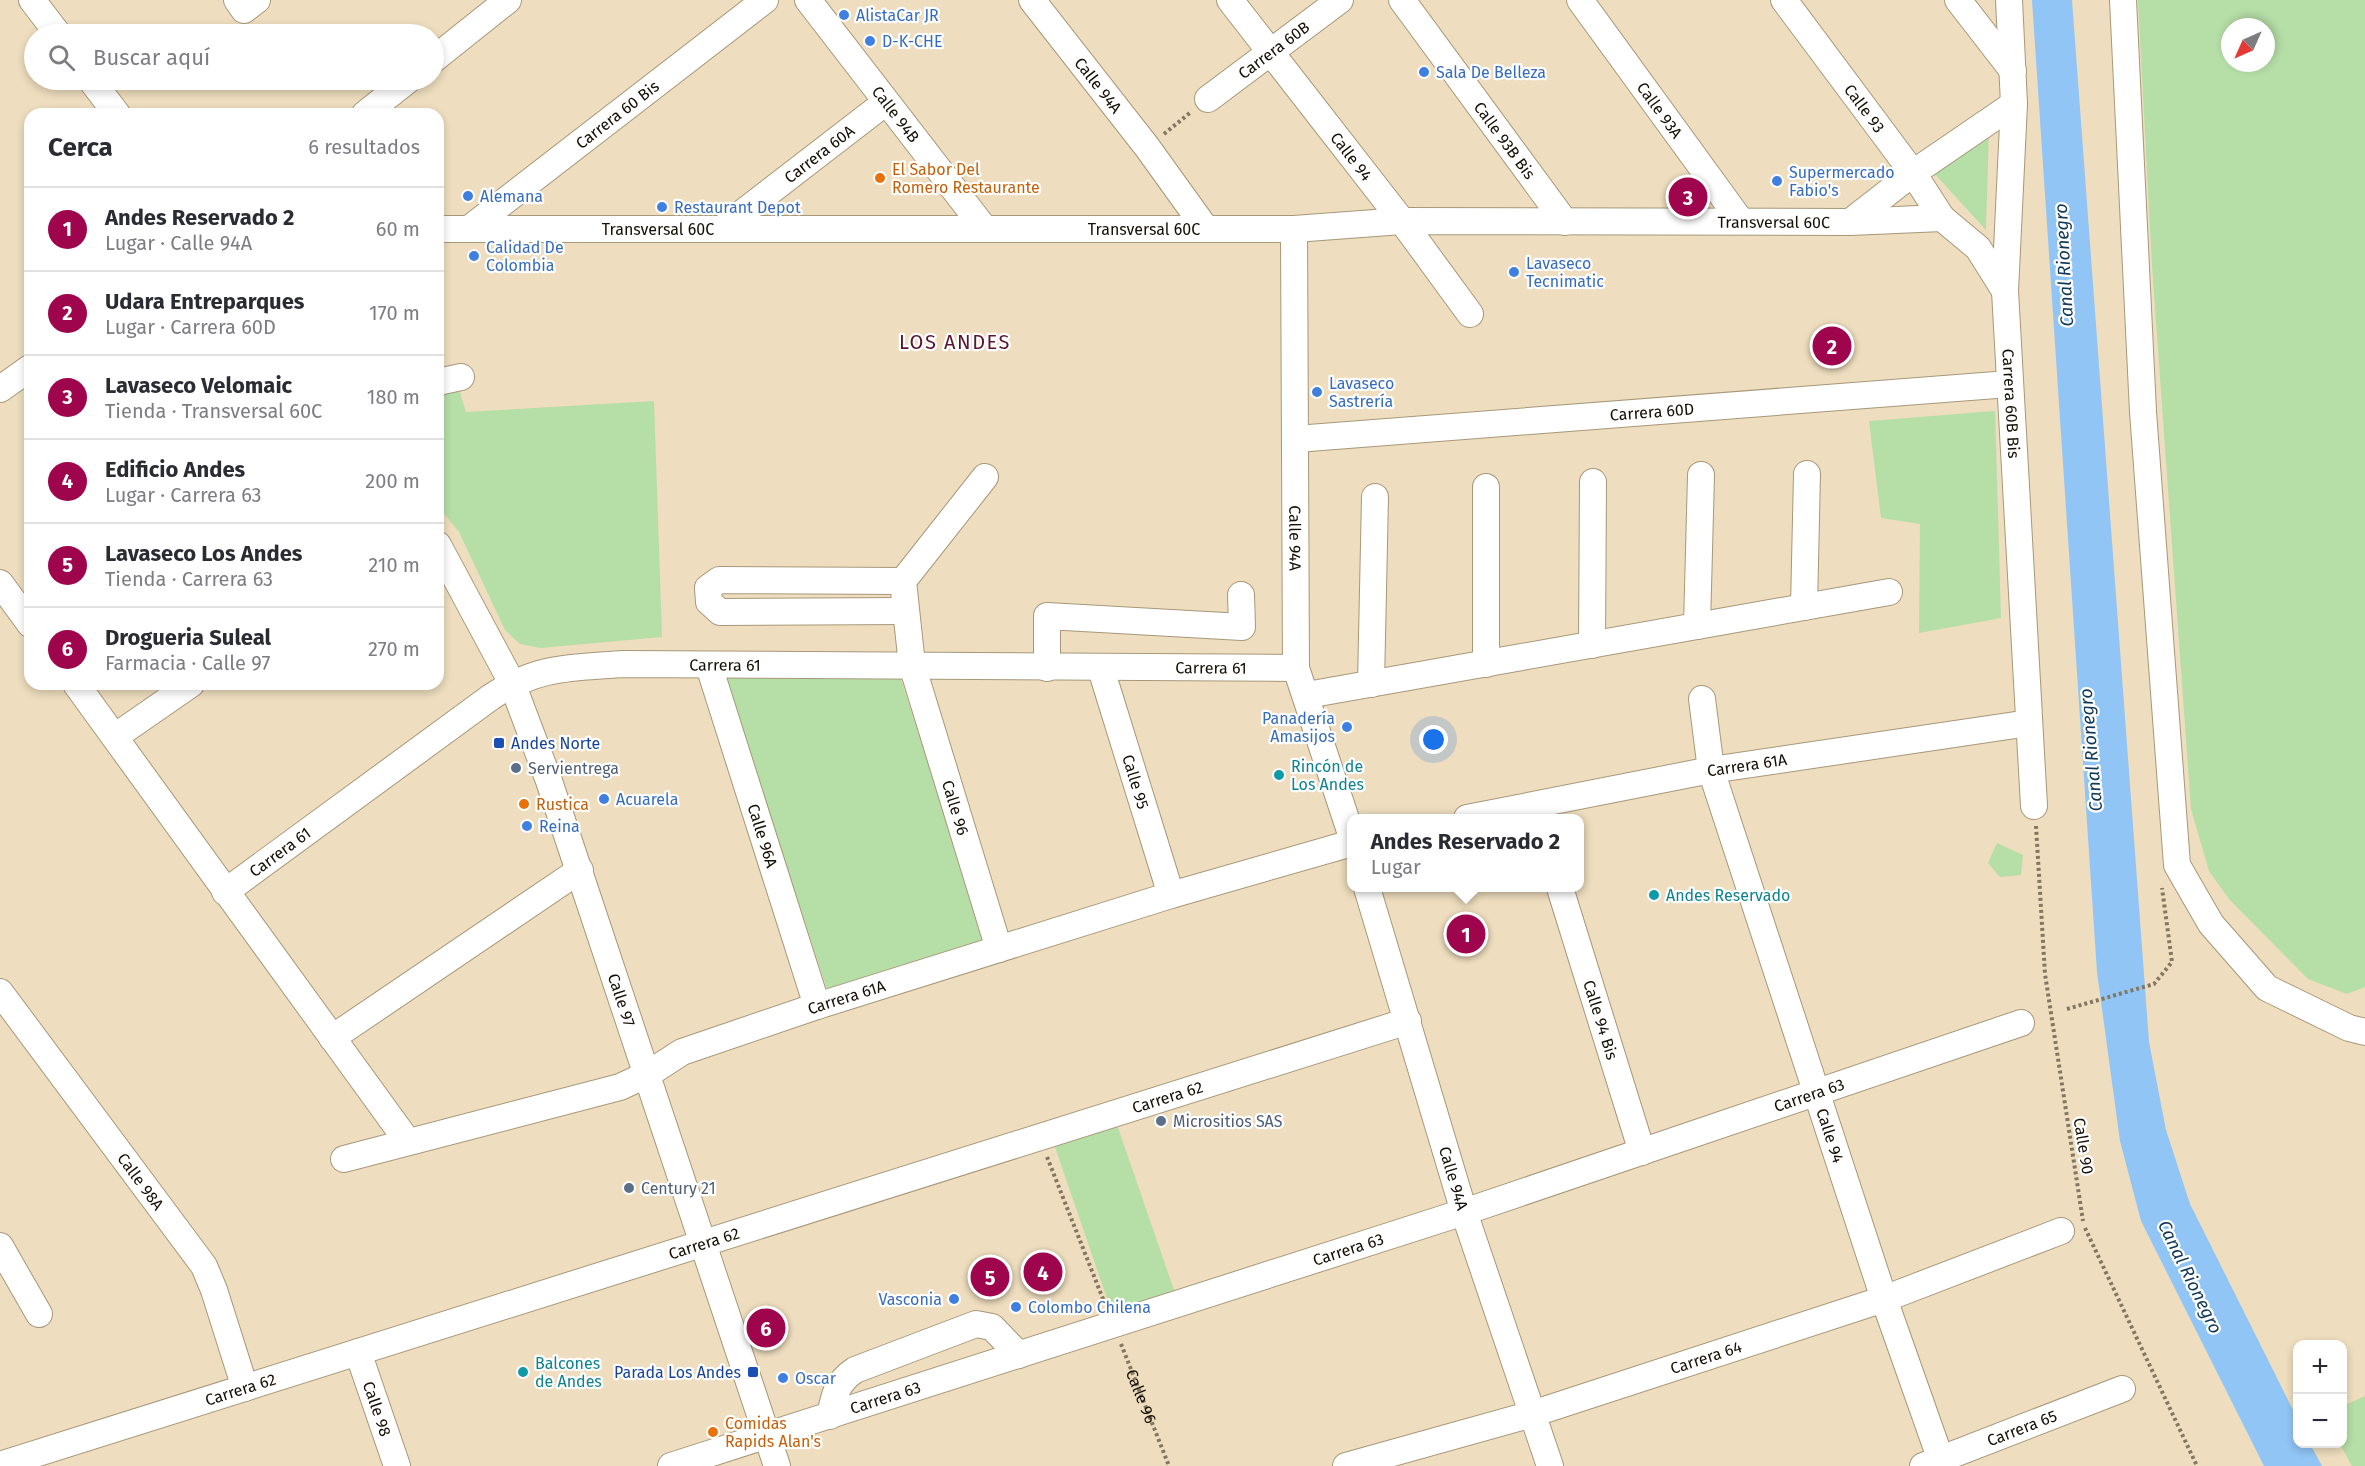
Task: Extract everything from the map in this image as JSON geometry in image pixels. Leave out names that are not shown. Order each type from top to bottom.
[{"type":"street","points":[[32,0],[50,24]]},
{"type":"street","points":[[444,51],[508,0]]},
{"type":"street","name":"Carrera 60 Bis","points":[[470,228],[765,0]]},
{"type":"street","name":"Calle 94B","points":[[807,0],[984,228]]},
{"type":"street","name":"Calle 94A","points":[[1032,0],[1147,147],[1206,229]]},
{"type":"street","name":"Calle 94","points":[[1230,0],[1402,221],[1470,314]]},
{"type":"street","name":"Carrera 60B","points":[[1208,99],[1340,0]]},
{"type":"street","name":"Calle 93B Bis","points":[[1402,0],[1565,222]]},
{"type":"street","name":"Calle 93A","points":[[1580,0],[1740,220]]},
{"type":"street","name":"Calle 93","points":[[1784,0],[1913,173],[1942,218]]},
{"type":"street","points":[[1958,0],[2013,71]]},
{"type":"street","name":"Carrera 60B Bis","points":[[2009,0],[2014,104],[2005,291],[2034,806]]},
{"type":"street","points":[[2123,0],[2143,412],[2177,865],[2211,924],[2267,988],[2349,1028],[2365,1032]]},
{"type":"street","points":[[99,90],[113,108]]},
{"type":"street","points":[[373,108],[395,90]]},
{"type":"street","name":"Carrera 60A","points":[[724,227],[886,102]]},
{"type":"street","name":"Transversal 60C","points":[[1850,222],[1913,173],[2014,104]]},
{"type":"street","points":[[1942,218],[1978,248],[2005,291]]},
{"type":"street","name":"Transversal 60C","points":[[444,229],[724,227],[1294,229],[1402,221],[1850,222],[1942,218]]},
{"type":"street","name":"Calle 94A","points":[[1294,229],[1296,668],[1307,695],[1347,821]]},
{"type":"street","points":[[0,389],[24,372]]},
{"type":"street","name":"Carrera 60D","points":[[1296,439],[2009,384]]},
{"type":"street","points":[[1804,607],[1807,474]]},
{"type":"street","points":[[1697,626],[1701,475]]},
{"type":"street","points":[[905,611],[720,612],[709,602],[708,588],[719,580],[903,580],[985,477]]},
{"type":"street","points":[[1592,645],[1593,482]]},
{"type":"street","points":[[1486,487],[1486,664]]},
{"type":"street","points":[[1371,684],[1375,497]]},
{"type":"street","name":"Calle 97","points":[[444,556],[512,683],[580,870],[777,1466]]},
{"type":"street","name":"Calle 96","points":[[903,580],[912,665],[999,949]]},
{"type":"street","points":[[14,592],[24,612]]},
{"type":"street","points":[[1307,695],[1889,592]]},
{"type":"street","points":[[1047,668],[1047,616],[1242,627],[1241,595]]},
{"type":"street","name":"Carrera 61","points":[[225,892],[512,683],[546,670],[623,664],[912,665],[1101,669],[1296,668]]},
{"type":"street","name":"Calle 96A","points":[[710,666],[817,1006]]},
{"type":"street","name":"Calle 95","points":[[1101,669],[1171,895]]},
{"type":"street","points":[[81,690],[408,1142]]},
{"type":"street","points":[[116,736],[182,690]]},
{"type":"street","name":"Calle 94","points":[[1702,699],[1711,770],[1936,1464]]},
{"type":"street","name":"Carrera 61A","points":[[1516,814],[1536,812],[1711,770],[2029,723]]},
{"type":"street","name":"Carrera 61A","points":[[344,1159],[620,1087],[648,1074],[682,1052],[817,1006],[1171,895],[1347,844]]},
{"type":"street","points":[[333,1038],[580,870]]},
{"type":"street","name":"Calle 94A","points":[[1368,892],[1464,1212],[1550,1466]]},
{"type":"street","name":"Calle 94 Bis","points":[[1561,892],[1642,1152]]},
{"type":"street","name":"Calle 98A","points":[[0,992],[204,1266],[245,1388]]},
{"type":"street","name":"Carrera 62","points":[[0,1465],[1408,1021]]},
{"type":"street","name":"Carrera 63","points":[[671,1466],[1464,1212],[2021,1023]]},
{"type":"street","name":"Carrera 64","points":[[1346,1466],[1532,1414],[1884,1299],[2061,1232]]},
{"type":"street","points":[[0,1246],[39,1314]]},
{"type":"street","points":[[830,1416],[836,1389],[843,1378],[855,1370],[976,1324],[992,1327],[1019,1355]]},
{"type":"street","name":"Calle 98","points":[[358,1352],[397,1466]]},
{"type":"street","name":"Carrera 65","points":[[1936,1464],[2122,1389]]},
{"type":"path","points":[[1147,147],[1208,99]]},
{"type":"path","name":"Calle 90","points":[[2034,806],[2045,974],[2084,1224],[2197,1466]]},
{"type":"path","points":[[2067,1009],[2154,984]]},
{"type":"path","name":"Calle 96","points":[[1040,1137],[1169,1466]]},
{"type":"green space","points":[[2138,0],[2365,0],[2365,987],[2347,994],[2308,979],[2229,899],[2209,871],[2191,809],[2152,266]]},
{"type":"green space","points":[[1989,129],[1986,230],[1934,173]]},
{"type":"green space","points":[[458,386],[466,412],[654,401],[662,637],[540,648],[520,644],[505,630],[459,532],[444,513],[444,389]]},
{"type":"green space","points":[[1995,411],[2001,618],[1919,633],[1920,524],[1881,518],[1869,421]]},
{"type":"green space","points":[[898,670],[987,943],[827,989],[725,678]]},
{"type":"green space","points":[[1997,843],[2023,855],[2021,875],[2000,877],[1988,863]]},
{"type":"green space","points":[[1116,1122],[1175,1293],[1112,1313],[1054,1144]]},
{"type":"green space","points":[[2365,1396],[2365,1466],[2352,1466],[2342,1448],[2347,1448],[2347,1404]]},
{"type":"water","name":"Canal Rionegro","points":[[2032,0],[2072,0],[2149,1042],[2166,1130],[2190,1204],[2293,1410],[2293,1448],[2312,1448],[2322,1466],[2264,1466],[2141,1221],[2120,1141],[2097,972]]},
{"type":"place","name":"AlistaCar JR","points":[[844,15]]},
{"type":"place","name":"D-K-CHE","points":[[870,41]]},
{"type":"place","name":"Sala De Belleza","points":[[1424,72]]},
{"type":"place","name":"El Sabor Del Romero Restaurante","points":[[880,178]]},
{"type":"place","name":"Supermercado Fabio's","points":[[1777,181]]},
{"type":"place","name":"Alemana","points":[[468,196]]},
{"type":"place","name":"Lavaseco Velomaic","points":[[1688,197]]},
{"type":"place","name":"Restaurant Depot","points":[[662,207]]},
{"type":"place","name":"Calidad De Colombia","points":[[474,256]]},
{"type":"place","name":"Lavaseco Tecnimatic","points":[[1514,272]]},
{"type":"place","name":"Udara Entreparques","points":[[1832,346]]},
{"type":"place","name":"Lavaseco Sastrería","points":[[1317,392]]},
{"type":"place","name":"Panadería Amasijos","points":[[1347,727]]},
{"type":"place","name":"Andes Norte","points":[[499,743]]},
{"type":"place","name":"Servientrega","points":[[516,768]]},
{"type":"place","name":"Rincón de Los Andes","points":[[1279,775]]},
{"type":"place","name":"Acuarela","points":[[604,799]]},
{"type":"place","name":"Rustica","points":[[524,804]]},
{"type":"place","name":"Reina","points":[[527,826]]},
{"type":"place","name":"Andes Reservado","points":[[1654,895]]},
{"type":"place","name":"Andes Reservado 2","points":[[1466,934]]},
{"type":"place","name":"Micrositios SAS","points":[[1161,1121]]},
{"type":"place","name":"Century 21","points":[[629,1188]]},
{"type":"place","name":"Edificio Andes","points":[[1043,1272]]},
{"type":"place","name":"Lavaseco Los Andes","points":[[990,1277]]},
{"type":"place","name":"Vasconia","points":[[954,1299]]},
{"type":"place","name":"Colombo Chilena","points":[[1016,1307]]},
{"type":"place","name":"Drogueria Suleal","points":[[766,1328]]},
{"type":"place","name":"Balcones de Andes","points":[[523,1372]]},
{"type":"place","name":"Parada Los Andes","points":[[753,1372]]},
{"type":"place","name":"Oscar","points":[[783,1378]]},
{"type":"place","name":"Comidas Rapids Alan's","points":[[713,1432]]},
{"type":"district","name":"LOS ANDES","points":[[955,342]]}]
